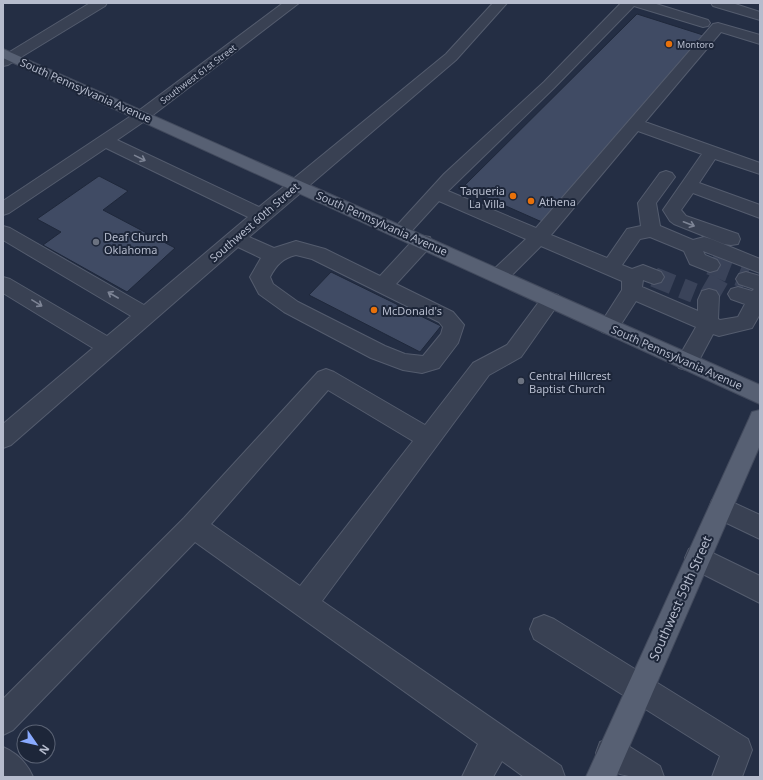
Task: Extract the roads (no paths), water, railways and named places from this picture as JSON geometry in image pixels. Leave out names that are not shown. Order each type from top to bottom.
[{"type":"main road","name":"South Pennsylvania Avenue","points":[[6,57],[297,185],[760,395]]},
{"type":"main road","name":"Southwest 59th Street","points":[[606,765],[760,419]]},
{"type":"street","points":[[6,57],[100,3]]},
{"type":"street","name":"Southwest 61st Street","points":[[3,209],[142,116],[292,3]]},
{"type":"street","name":"Southwest 60th Street","points":[[3,438],[297,185],[451,57],[500,3]]},
{"type":"street","points":[[400,232],[450,178],[549,85],[630,3]]},
{"type":"street","points":[[639,3],[760,40]]},
{"type":"street","points":[[703,23],[719,3],[760,16]]},
{"type":"street","points":[[499,276],[538,238],[718,27]]},
{"type":"street","points":[[635,124],[760,169]]},
{"type":"street","points":[[105,141],[262,216]]},
{"type":"street","points":[[712,152],[672,210],[676,217],[760,250]]},
{"type":"street","points":[[651,230],[648,203],[666,177]]},
{"type":"street","points":[[689,185],[760,212]]},
{"type":"street","points":[[436,193],[610,268],[632,284],[719,328],[753,327],[752,291]]},
{"type":"street","points":[[610,268],[634,234],[651,230],[692,247],[704,244],[760,266]]},
{"type":"street","points":[[3,232],[146,315]]},
{"type":"street","points":[[236,238],[273,256]]},
{"type":"street","points":[[383,285],[423,242]]},
{"type":"street","points":[[692,247],[696,259],[710,265]]},
{"type":"street","points":[[296,248],[318,254],[383,285],[446,317],[454,325],[452,337],[431,362],[422,365],[403,362],[378,352],[291,307],[266,290],[260,276],[265,264],[273,256],[279,252],[296,248]]},
{"type":"street","points":[[609,326],[632,284],[643,272],[654,277]]},
{"type":"street","points":[[3,284],[109,346]]},
{"type":"street","points":[[687,362],[708,323],[704,296]]},
{"type":"street","points":[[304,603],[481,369],[514,351],[551,300]]},
{"type":"street","points":[[3,720],[193,526],[326,378],[428,438]]},
{"type":"street","points":[[721,508],[760,528]]},
{"type":"street","points":[[193,526],[550,777]]},
{"type":"street","points":[[698,558],[760,590]]},
{"type":"street","points":[[544,629],[737,750],[727,777]]},
{"type":"street","points":[[477,777],[497,739]]},
{"type":"street","points":[[3,762],[18,777]]},
{"type":"street","points":[[606,765],[650,777]]},
{"type":"tunnel","points":[[710,265],[724,270]]},
{"type":"tunnel","points":[[709,296],[724,270]]},
{"type":"tunnel","points":[[724,270],[746,279]]},
{"type":"tunnel","points":[[654,277],[694,293]]},
{"type":"place","name":"Montoro","points":[[669,44]]},
{"type":"place","name":"Taqueria La Villa","points":[[513,196]]},
{"type":"place","name":"Athena","points":[[531,201]]},
{"type":"place","name":"Deaf Church Oklahoma","points":[[96,242]]},
{"type":"place","name":"McDonald's","points":[[374,310]]},
{"type":"place","name":"Central Hillcrest Baptist Church","points":[[521,381]]}]
